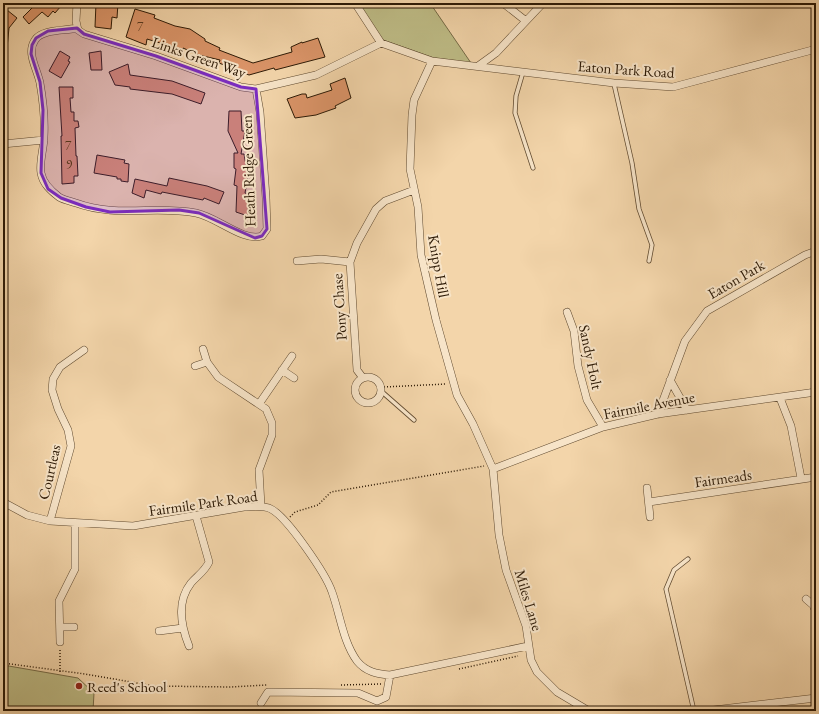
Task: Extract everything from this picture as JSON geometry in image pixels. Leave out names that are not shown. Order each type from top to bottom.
[{"type":"street","points":[[77,3],[77,28]]},
{"type":"street","points":[[355,3],[381,43]]},
{"type":"street","points":[[503,3],[526,21]]},
{"type":"street","points":[[478,66],[496,53],[543,3]]},
{"type":"street","name":"Links Green Way","points":[[77,28],[84,34],[156,56],[241,87],[256,89],[316,75],[381,43]]},
{"type":"street","name":"Heath Ridge Green","points":[[77,28],[63,31],[48,31],[36,38],[32,45],[31,54],[41,89],[44,140],[41,173],[48,189],[61,198],[86,207],[110,212],[179,210],[199,213],[223,223],[242,234],[255,238],[262,236],[267,229],[260,112],[256,89]]},
{"type":"street","name":"Eaton Park Road","points":[[381,43],[432,61],[614,83],[673,87],[816,49]]},
{"type":"street","name":"Knipp Hill","points":[[432,61],[420,85],[412,115],[410,169],[418,207],[421,255],[449,370],[457,396],[473,424],[492,467]]},
{"type":"street","points":[[3,144],[44,140]]},
{"type":"street","name":"Pony Chase","points":[[363,378],[357,370],[350,262],[357,242],[376,209],[385,201],[414,190]]},
{"type":"street","name":"Eaton Park","points":[[658,414],[685,341],[707,311],[805,255],[816,251]]},
{"type":"street","points":[[297,260],[321,259],[350,262]]},
{"type":"street","name":"Sandy Holt","points":[[567,312],[574,331],[578,366],[587,400],[603,427]]},
{"type":"street","points":[[203,349],[207,362],[218,377],[266,409],[272,423],[272,435],[259,470],[261,506]]},
{"type":"street","name":"Courtleas","points":[[50,521],[71,446],[68,430],[58,409],[52,390],[53,379],[60,367],[84,350]]},
{"type":"street","points":[[259,404],[292,356]]},
{"type":"street","points":[[195,366],[207,362]]},
{"type":"street","points":[[282,370],[294,378]]},
{"type":"street","points":[[363,378],[374,378],[381,389],[377,399],[367,403],[359,400],[355,388],[359,380],[363,378]]},
{"type":"street","points":[[670,380],[687,410]]},
{"type":"street","name":"Fairmile Avenue","points":[[492,467],[603,427],[658,414],[816,392]]},
{"type":"street","points":[[780,398],[792,426],[801,478]]},
{"type":"street","name":"Miles Lane","points":[[492,467],[498,535],[506,570],[526,626],[525,647],[543,679],[557,692],[588,711]]},
{"type":"street","name":"Fairmeads","points":[[649,502],[768,485],[801,478],[816,477]]},
{"type":"street","points":[[646,488],[650,517]]},
{"type":"street","name":"Fairmile Park Road","points":[[3,502],[27,515],[50,521],[133,526],[244,507],[261,506],[272,509],[285,521],[316,563],[332,590],[347,640],[357,661],[365,669],[376,674],[390,675],[525,647]]},
{"type":"street","points":[[189,646],[181,616],[183,597],[190,584],[206,568],[209,562],[209,555],[196,516]]},
{"type":"street","points":[[60,642],[60,601],[75,569],[75,523]]},
{"type":"street","points":[[806,600],[813,605],[816,612]]},
{"type":"street","points":[[60,628],[74,627]]},
{"type":"street","points":[[159,631],[183,628]]},
{"type":"street","points":[[261,703],[268,692],[358,693],[377,701],[386,697],[390,684],[390,675]]},
{"type":"street","points":[[704,711],[816,698]]},
{"type":"lane","points":[[522,72],[516,96],[515,113],[533,168]]},
{"type":"lane","points":[[614,83],[632,163],[639,209],[652,245],[649,261]]},
{"type":"lane","points":[[381,389],[414,420]]},
{"type":"lane","points":[[688,559],[674,570],[666,589],[694,711]]},
{"type":"path","points":[[381,389],[446,384],[450,390]]},
{"type":"path","points":[[285,521],[295,512],[318,505],[331,492],[492,467]]},
{"type":"path","points":[[60,642],[60,672]]},
{"type":"path","points":[[457,669],[517,657],[521,655],[525,647]]},
{"type":"path","points":[[3,663],[60,672],[85,674],[132,684],[154,686],[230,687],[269,685]]},
{"type":"path","points":[[336,685],[390,684]]},
{"type":"highlighted area","points":[[77,28],[84,34],[156,56],[241,87],[256,89],[267,229],[262,236],[255,238],[199,213],[179,210],[110,212],[86,207],[61,198],[48,189],[41,173],[43,110],[40,82],[31,54],[32,45],[36,38],[48,31]]},
{"type":"shaded area","points":[[358,3],[430,3],[471,63],[434,58],[383,40]]},
{"type":"shaded area","points":[[3,665],[78,678],[94,693],[93,711],[3,711]]},
{"type":"building","points":[[37,3],[57,3],[61,6],[55,13],[53,11],[48,17],[42,12],[29,24],[23,17]]},
{"type":"building","points":[[96,3],[118,3],[117,18],[112,17],[111,29],[95,27]]},
{"type":"building","points":[[135,9],[155,15],[154,18],[175,26],[190,29],[205,39],[205,41],[220,48],[219,50],[253,63],[292,52],[291,47],[302,42],[318,38],[325,57],[249,75],[219,63],[220,60],[199,55],[183,48],[183,50],[147,39],[146,45],[126,37]]},
{"type":"building","points":[[7,10],[17,18],[9,28],[7,48],[3,48],[3,15]]},
{"type":"building","points":[[60,51],[70,57],[68,61],[70,62],[61,78],[49,71]]},
{"type":"building","points":[[101,51],[102,70],[91,70],[89,53]]},
{"type":"building","points":[[128,64],[130,75],[172,81],[205,93],[201,104],[172,94],[130,89],[130,87],[115,85],[109,72]]},
{"type":"building","points":[[345,78],[351,98],[335,106],[336,108],[316,115],[295,118],[287,99],[302,94],[306,94],[307,98],[332,90],[330,84]]},
{"type":"building","points":[[59,87],[73,87],[73,98],[70,98],[71,112],[74,112],[74,121],[78,121],[79,127],[75,128],[78,176],[74,176],[74,183],[62,184],[62,136]]},
{"type":"building","points":[[229,111],[241,111],[242,131],[245,131],[241,154],[244,154],[247,171],[249,171],[245,193],[249,194],[248,216],[236,212],[237,186],[234,185],[236,169],[234,168],[234,153],[238,153],[228,131]]},
{"type":"building","points":[[97,155],[125,160],[124,163],[129,164],[128,182],[121,181],[121,179],[117,179],[117,177],[94,173]]},
{"type":"building","points":[[169,178],[207,186],[224,192],[219,204],[204,198],[203,200],[162,192],[161,194],[146,190],[144,198],[132,193],[135,179],[167,186]]},
{"type":"place","name":"Reed's School","points":[[79,686]]}]
